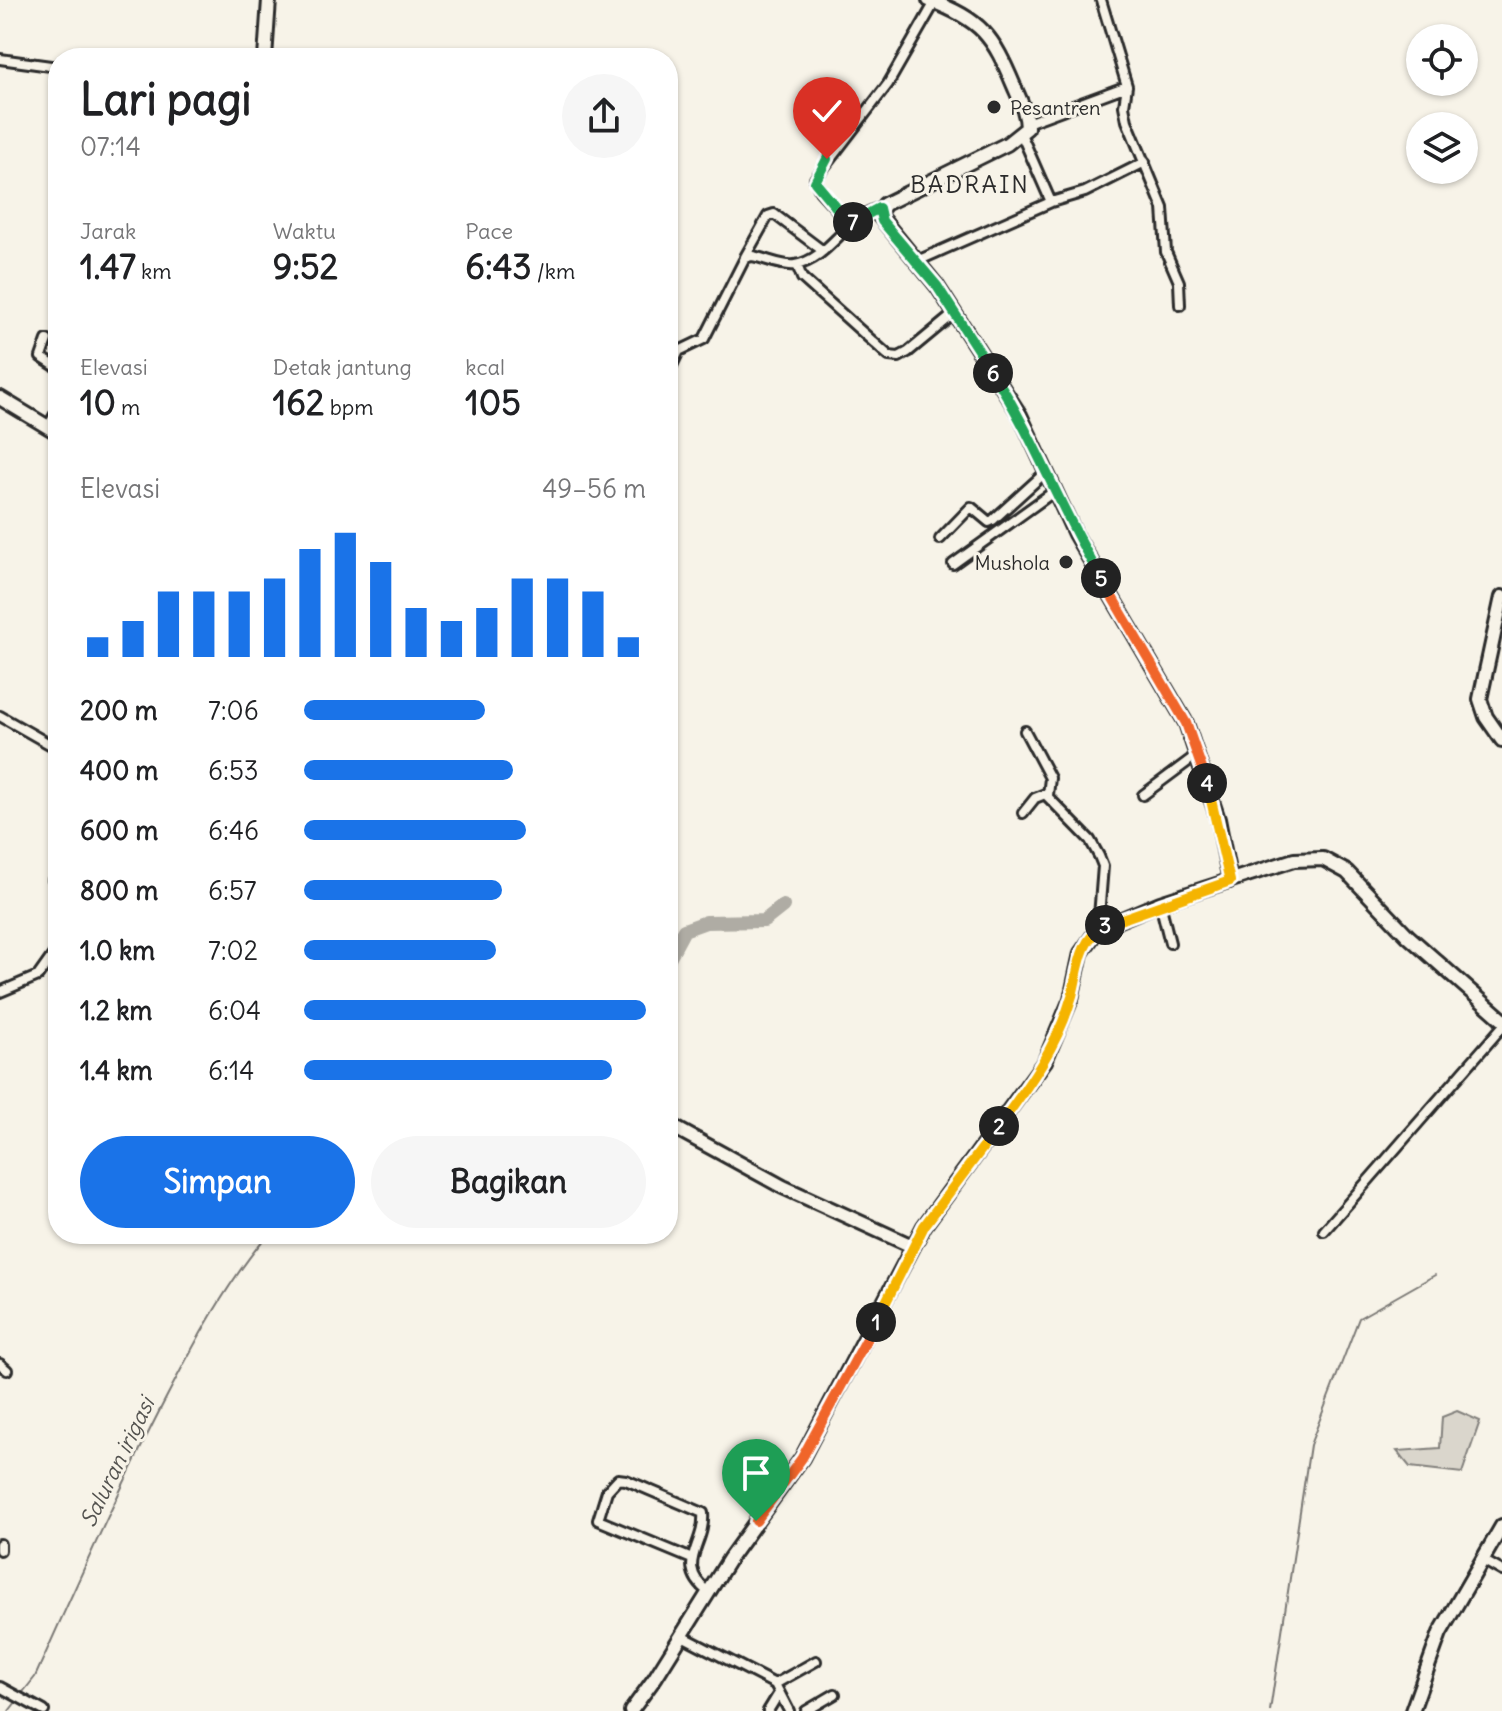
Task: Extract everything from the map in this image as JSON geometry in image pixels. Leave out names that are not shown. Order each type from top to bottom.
[{"type":"street","points":[[266,48],[269,0]]},
{"type":"street","points":[[1101,0],[1127,86],[1125,114],[1163,208],[1166,252],[1179,282],[1180,305]]},
{"type":"street","points":[[850,224],[820,191],[815,179],[888,84],[932,1],[977,24],[991,38],[1051,202]]},
{"type":"street","points":[[0,59],[48,66]]},
{"type":"street","points":[[745,258],[752,256],[797,265],[823,251],[850,224],[879,208],[1025,130],[1127,86]]},
{"type":"street","points":[[915,262],[1051,202],[1085,192],[1145,162]]},
{"type":"street","points":[[879,208],[882,221],[955,313],[1020,415],[1083,548],[1186,723],[1218,819],[1230,881]]},
{"type":"street","points":[[678,353],[704,339],[768,216],[774,214],[823,251]]},
{"type":"street","points":[[797,265],[802,278],[889,356],[899,357],[908,352],[955,313]]},
{"type":"street","points":[[47,340],[41,357],[48,362]]},
{"type":"street","points":[[0,398],[48,427]]},
{"type":"street","points":[[940,539],[971,507],[992,522],[1047,471]]},
{"type":"street","points":[[953,564],[1056,490]]},
{"type":"street","points":[[1502,597],[1480,699],[1486,717],[1502,740]]},
{"type":"street","points":[[0,716],[48,743]]},
{"type":"street","points":[[1025,731],[1050,778],[1048,795],[1090,840],[1102,861],[1098,929]]},
{"type":"street","points":[[1143,795],[1198,754]]},
{"type":"street","points":[[1023,813],[1035,798],[1048,795]]},
{"type":"street","points":[[631,1711],[802,1458],[834,1402],[912,1246],[1045,1061],[1071,999],[1081,953],[1098,929],[1160,903],[1299,859],[1333,862],[1502,1019]]},
{"type":"street","points":[[1160,903],[1170,943]]},
{"type":"street","points":[[0,992],[38,976],[48,962]]},
{"type":"street","points":[[1324,1231],[1502,1027]]},
{"type":"street","points":[[678,1129],[783,1187],[912,1246]]},
{"type":"street","points":[[692,1559],[598,1520],[611,1484],[618,1479],[626,1480],[699,1509],[704,1519],[692,1559],[693,1576],[709,1593]]},
{"type":"street","points":[[1412,1711],[1440,1633],[1502,1526]]},
{"type":"street","points":[[0,1544],[0,1550]]},
{"type":"street","points":[[1481,1559],[1502,1571]]},
{"type":"street","points":[[682,1636],[777,1689],[789,1711]]},
{"type":"street","points":[[768,1711],[777,1689],[816,1661]]},
{"type":"street","points":[[0,1687],[44,1711]]},
{"type":"street","points":[[806,1711],[835,1694]]},
{"type":"shaded area","points":[[1457,1411],[1480,1421],[1462,1473],[1410,1467],[1397,1451],[1440,1448],[1442,1417]]},
{"type":"waterway","points":[[678,941],[684,930],[706,922],[764,921],[783,906]]},
{"type":"waterway","name":"Saluran irigasi","points":[[20,1696],[35,1677],[114,1503],[188,1357],[225,1293],[260,1244]]},
{"type":"waterway","points":[[1270,1711],[1310,1445],[1359,1318],[1435,1275]]},
{"type":"waterway","name":"Saluran irigasi","points":[[9,1711],[16,1702]]},
{"type":"place","name":"Pesantren","points":[[994,107]]},
{"type":"place","name":"Mushola","points":[[1066,562]]},
{"type":"district","name":"BADRAIN","points":[[970,184]]},
{"type":"route","points":[[756,1521],[802,1458],[834,1402],[924,1226],[1045,1061],[1071,999],[1085,944],[1098,929],[1127,915],[1230,881],[1218,819],[1186,723],[1075,534],[1020,415],[937,286],[882,221],[879,208],[868,211],[850,224],[826,199],[815,179],[827,159]]}]
